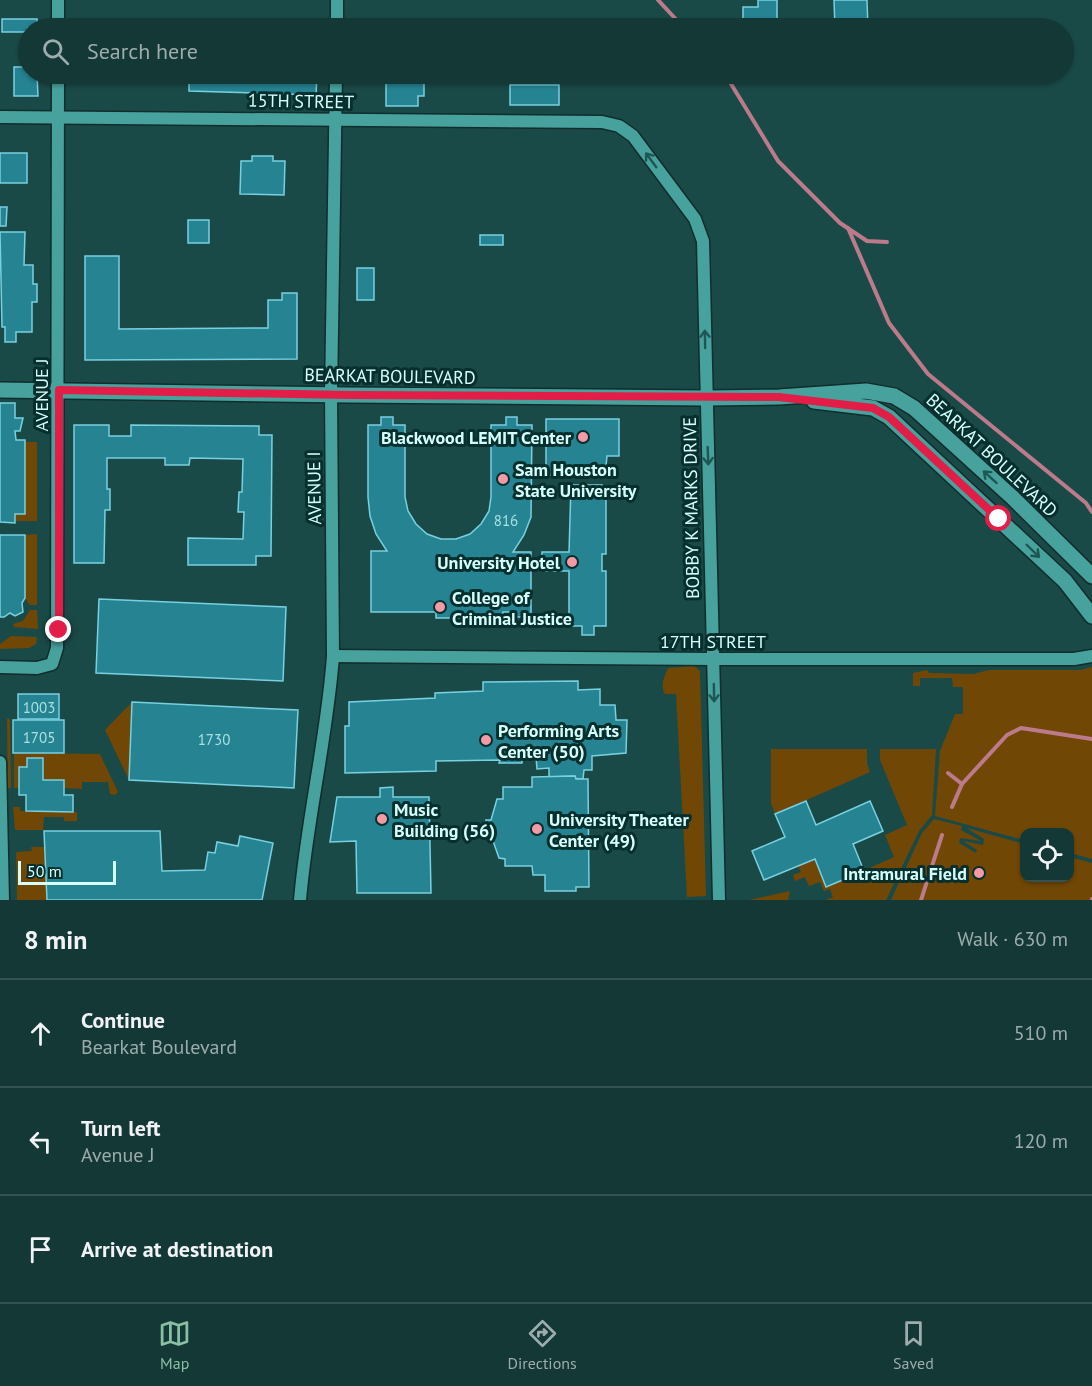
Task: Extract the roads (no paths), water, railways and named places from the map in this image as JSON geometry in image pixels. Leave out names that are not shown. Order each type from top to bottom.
[{"type":"street","points":[[58,0],[58,18]]},
{"type":"street","points":[[337,0],[337,18]]},
{"type":"street","name":"AVENUE J","points":[[0,667],[37,668],[52,664],[57,648],[58,84]]},
{"type":"street","name":"AVENUE I","points":[[300,900],[304,859],[330,695],[333,656],[330,395],[336,84]]},
{"type":"street","name":"15TH STREET","points":[[0,117],[602,122]]},
{"type":"street","name":"BOBBY K MARKS DRIVE","points":[[602,122],[619,126],[633,136],[695,219],[703,241],[719,900]]},
{"type":"street","name":"BEARKAT BOULEVARD","points":[[0,390],[707,398],[779,397],[867,391],[894,396],[914,408],[1012,497],[1092,576]]},
{"type":"street","name":"BEARKAT BOULEVARD","points":[[779,397],[873,408],[889,417],[1065,581],[1092,616]]},
{"type":"street","name":"17TH STREET","points":[[333,656],[714,659],[1074,659],[1092,656]]},
{"type":"street","points":[[0,762],[3,900]]},
{"type":"waterway","points":[[658,0],[675,18]]},
{"type":"waterway","points":[[731,84],[778,161],[840,223],[867,241],[887,242]]},
{"type":"waterway","points":[[848,228],[889,323],[928,374],[1086,503],[1092,512]]},
{"type":"waterway","points":[[952,807],[962,784],[1007,735],[1021,728],[1092,739]]},
{"type":"waterway","points":[[948,773],[962,784]]},
{"type":"waterway","points":[[921,900],[942,835]]},
{"type":"place","name":"Blackwood LEMIT Center","points":[[583,437]]},
{"type":"place","name":"Sam Houston State University","points":[[503,479]]},
{"type":"place","name":"University Hotel","points":[[572,562]]},
{"type":"place","name":"College of Criminal Justice","points":[[440,607]]},
{"type":"place","name":"Performing Arts Center (50)","points":[[486,740]]},
{"type":"place","name":"Music Building (56)","points":[[382,819]]},
{"type":"place","name":"University Theater Center (49)","points":[[537,829]]},
{"type":"place","name":"Intramural Field","points":[[979,873]]}]
